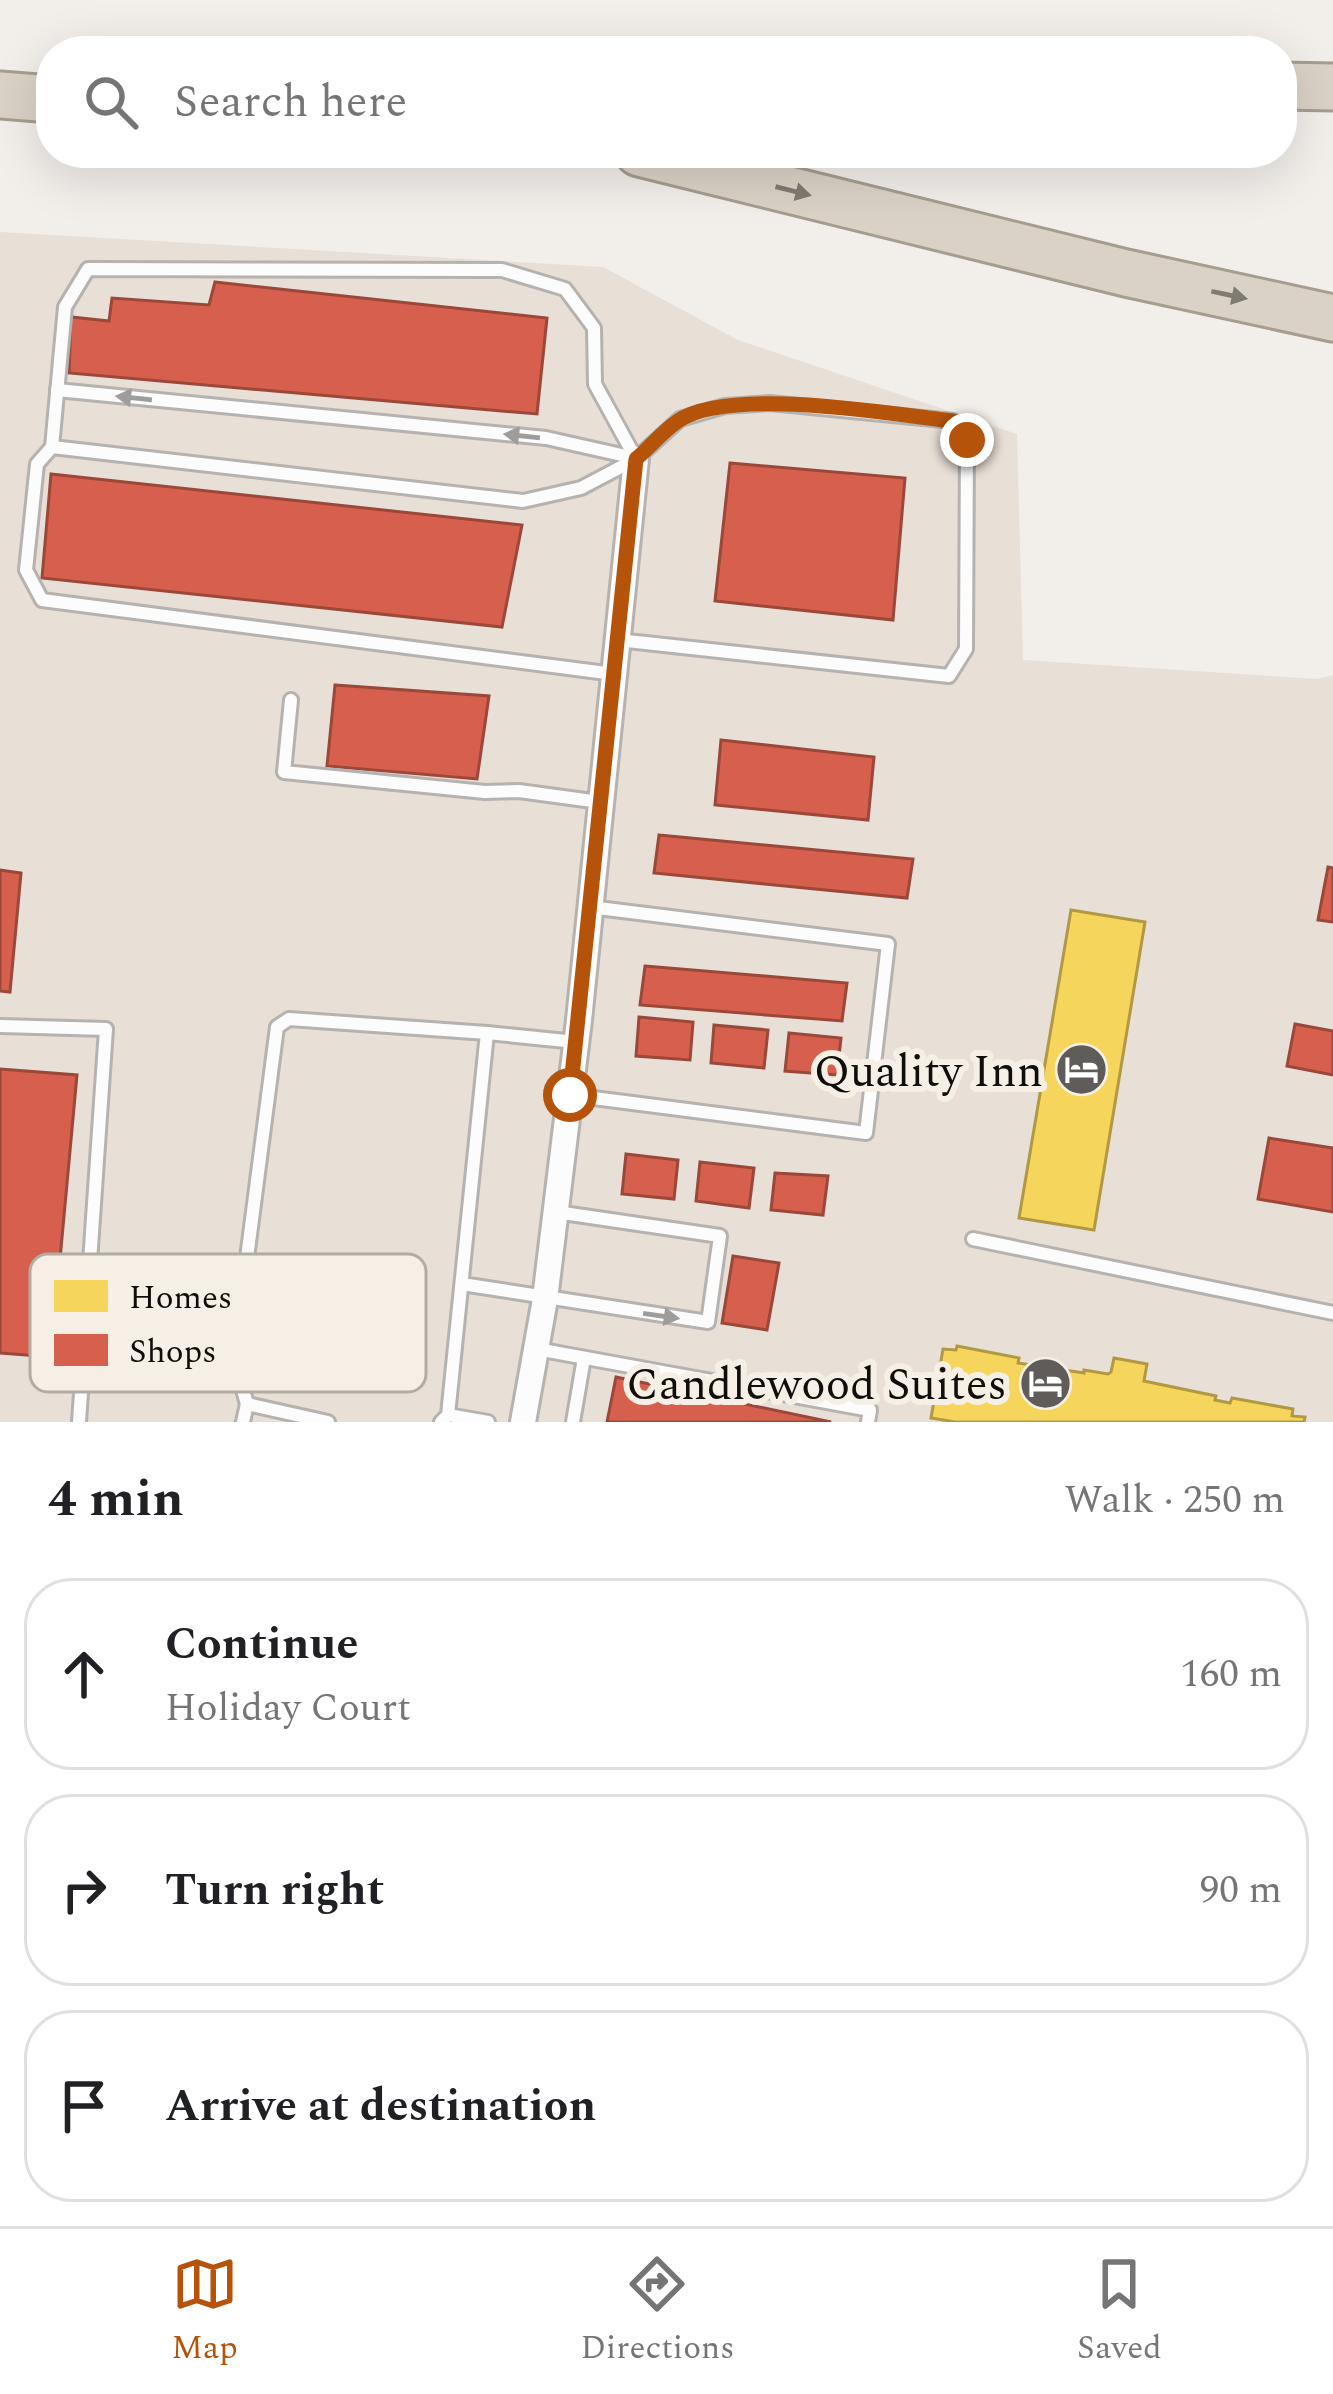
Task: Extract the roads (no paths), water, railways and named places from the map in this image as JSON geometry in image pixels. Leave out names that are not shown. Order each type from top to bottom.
[{"type":"highway","points":[[0,81],[36,80]]},
{"type":"highway","points":[[1297,86],[1333,87]]},
{"type":"highway","points":[[0,95],[36,99]]},
{"type":"highway","points":[[700,168],[1126,273],[1333,318]]},
{"type":"street","points":[[523,1422],[545,1299],[570,1095],[636,459]]},
{"type":"lane","points":[[614,674],[42,600],[26,570],[37,464],[52,447],[65,307],[88,269],[502,271],[565,289],[594,328],[595,384],[636,459]]},
{"type":"lane","points":[[57,390],[546,439],[636,459]]},
{"type":"lane","points":[[52,447],[524,501],[580,488],[636,459],[680,419],[725,406],[770,403],[953,421],[967,440],[966,650],[949,676],[618,640]]},
{"type":"lane","points":[[291,700],[284,772],[601,802]]},
{"type":"lane","points":[[570,1095],[866,1133],[888,944],[590,907]]},
{"type":"lane","points":[[248,1254],[278,1027],[289,1019],[576,1042]]},
{"type":"lane","points":[[0,1026],[106,1029],[91,1254]]},
{"type":"lane","points":[[487,1033],[445,1418],[488,1422]]},
{"type":"lane","points":[[462,1285],[708,1322],[720,1236],[556,1213]]},
{"type":"lane","points":[[973,1239],[1333,1313]]},
{"type":"lane","points":[[537,1349],[870,1410],[868,1422]]},
{"type":"lane","points":[[573,1422],[584,1358]]},
{"type":"lane","points":[[79,1422],[81,1392]]},
{"type":"lane","points":[[243,1422],[247,1404],[244,1392]]},
{"type":"lane","points":[[247,1404],[328,1422]]},
{"type":"place","name":"Quality Inn","points":[[1082,1070]]},
{"type":"place","name":"Candlewood Suites","points":[[1046,1383]]}]
